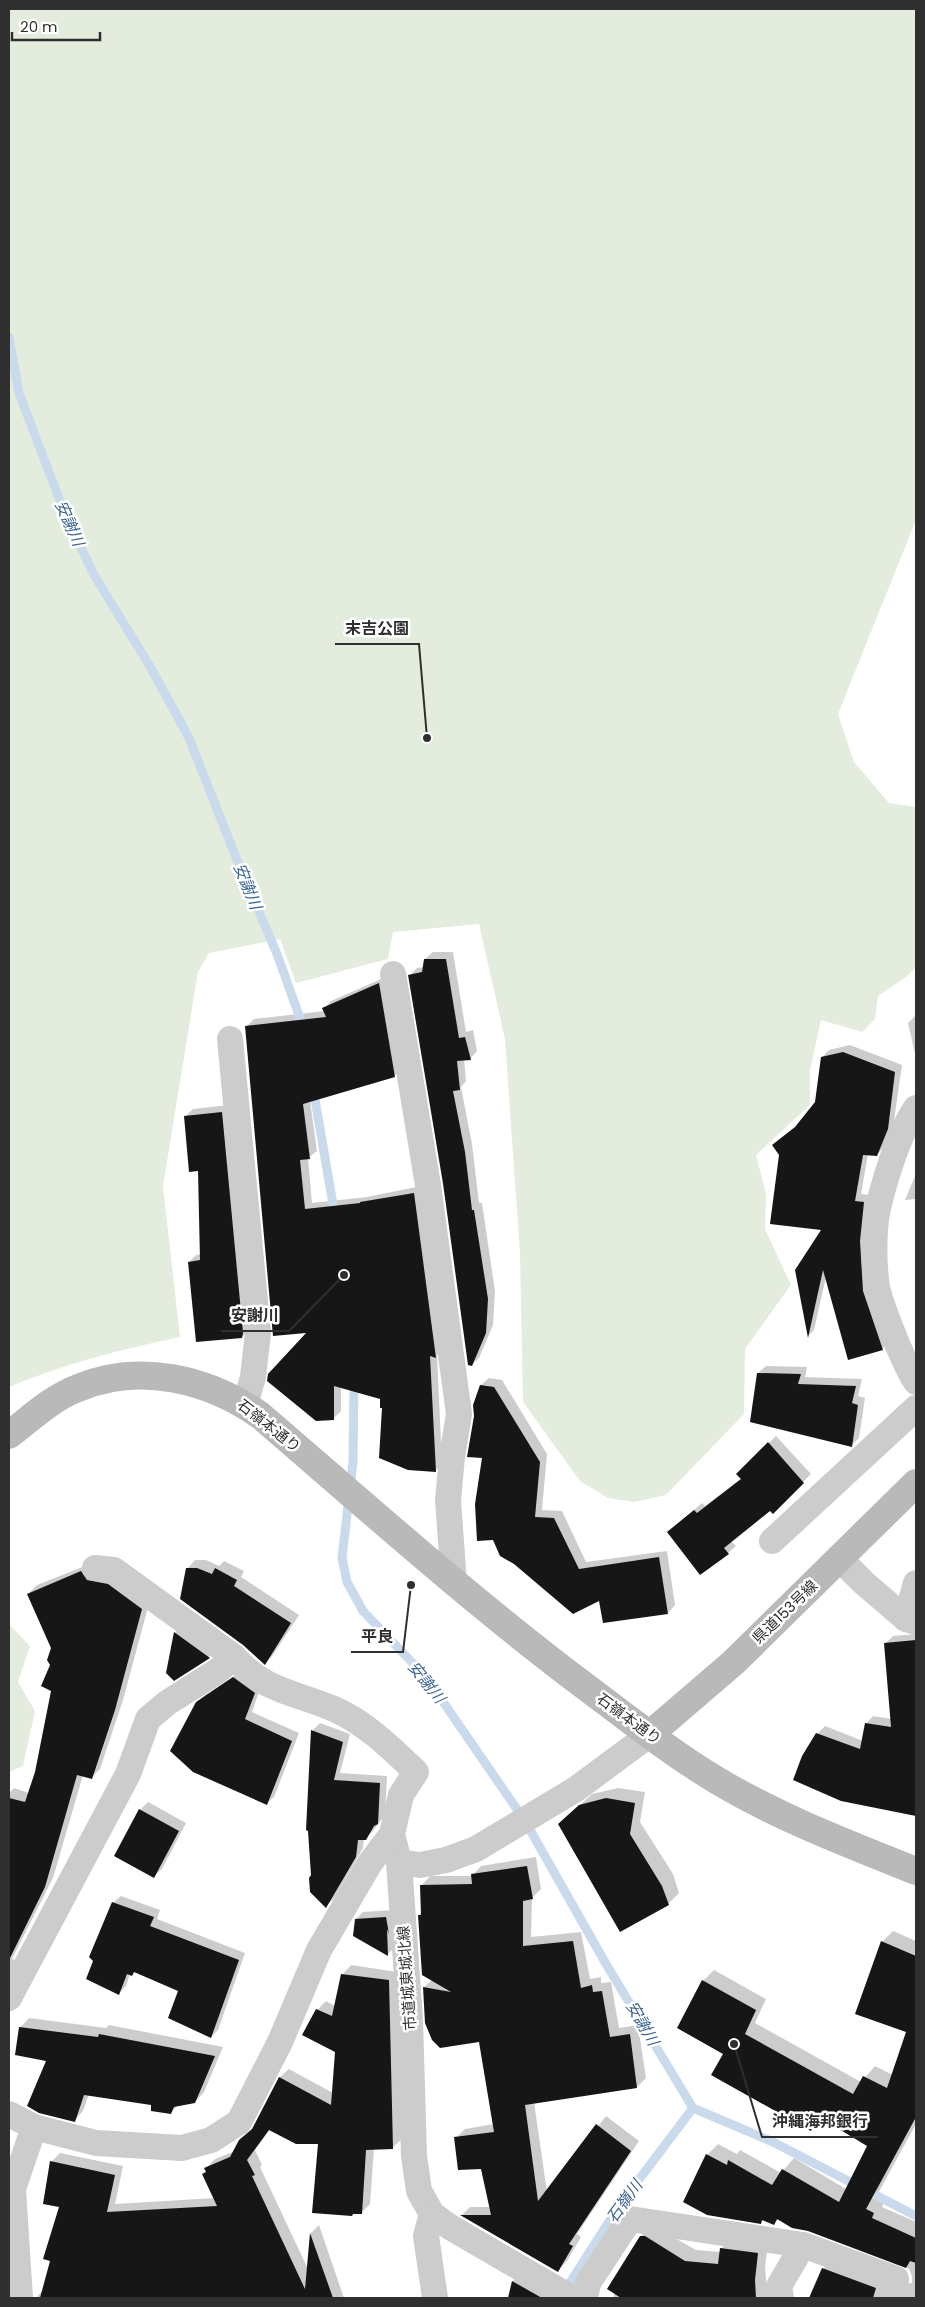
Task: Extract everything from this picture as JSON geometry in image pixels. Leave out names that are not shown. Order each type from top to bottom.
[{"type":"main road","name":"石嶺本通り","points":[[9,1435],[54,1400],[98,1381],[158,1376],[179,1379],[220,1392],[245,1405],[331,1476],[454,1583],[539,1652],[649,1735],[718,1780],[791,1819],[916,1871]]},
{"type":"main road","name":"県道153号線","points":[[649,1735],[710,1684],[916,1483]]},
{"type":"street","points":[[393,974],[428,1185],[459,1414],[448,1500],[454,1583]]},
{"type":"street","points":[[230,1039],[258,1333],[253,1377],[245,1405]]},
{"type":"street","points":[[916,1108],[909,1118],[894,1154],[876,1219],[876,1282],[895,1338],[916,1382]]},
{"type":"street","points":[[772,1541],[916,1408]]},
{"type":"street","points":[[840,1558],[864,1584],[911,1620],[916,1584]]},
{"type":"street","points":[[9,2114],[34,2127],[96,2144],[182,2148],[211,2140],[239,2122],[280,2042],[319,1950],[370,1863],[392,1834],[402,1795],[416,1772],[389,1745],[358,1723],[334,1710],[273,1688],[247,1671],[234,1657],[114,1570],[95,1568]]},
{"type":"street","points":[[9,1998],[128,1774],[148,1720],[167,1703],[219,1670],[234,1657]]},
{"type":"street","points":[[399,1862],[420,1865],[446,1860],[476,1849],[553,1804],[599,1774],[649,1735]]},
{"type":"street","name":"市道城東城北線","points":[[392,1834],[399,1862],[410,2020],[414,2156],[419,2190],[432,2214],[450,2227],[572,2298]]},
{"type":"street","points":[[20,2298],[12,2189],[34,2127]]},
{"type":"street","points":[[432,2214],[426,2236],[435,2298]]},
{"type":"street","points":[[585,2298],[588,2283],[630,2218],[803,2245],[896,2280]]},
{"type":"street","points":[[781,2298],[779,2286],[803,2245]]},
{"type":"green space","points":[[9,9],[916,9],[916,520],[838,714],[854,762],[889,803],[916,807],[916,967],[906,977],[878,996],[875,1019],[862,1032],[821,1020],[810,1070],[810,1105],[756,1155],[766,1193],[765,1229],[791,1285],[745,1349],[744,1414],[666,1495],[634,1502],[608,1498],[580,1481],[523,1402],[520,1253],[505,1039],[479,924],[393,932],[388,959],[296,983],[280,939],[209,953],[198,972],[163,1186],[180,1337],[93,1358],[9,1387]]},
{"type":"green space","points":[[9,1624],[30,1646],[18,1682],[35,1711],[23,1766],[9,1772]]},
{"type":"building","points":[[424,959],[446,959],[459,1038],[465,1037],[471,1060],[457,1061],[460,1090],[453,1091],[465,1152],[472,1210],[474,1210],[488,1299],[486,1333],[472,1366],[468,1365],[443,1183],[408,975],[422,972]]},
{"type":"building","points":[[379,983],[395,1077],[303,1104],[310,1159],[300,1160],[305,1209],[360,1203],[414,1193],[436,1358],[430,1356],[436,1472],[408,1470],[379,1458],[382,1408],[380,1408],[380,1399],[334,1386],[334,1420],[316,1421],[267,1381],[268,1374],[306,1333],[273,1336],[245,1026],[326,1017],[322,1008]]},
{"type":"building","points":[[843,1052],[895,1072],[888,1129],[877,1156],[863,1155],[855,1201],[864,1202],[860,1241],[863,1291],[883,1350],[848,1360],[823,1270],[808,1338],[795,1270],[821,1230],[770,1224],[779,1155],[772,1145],[795,1127],[815,1102],[821,1057]]},
{"type":"building","points":[[222,1112],[243,1333],[242,1338],[196,1342],[188,1262],[200,1260],[198,1171],[189,1172],[184,1116]]},
{"type":"building","points":[[757,1373],[801,1374],[798,1384],[856,1386],[852,1403],[858,1405],[852,1447],[750,1422]]},
{"type":"building","points":[[480,1385],[494,1387],[540,1462],[535,1517],[554,1518],[579,1569],[659,1557],[668,1614],[603,1623],[599,1601],[573,1614],[514,1564],[500,1556],[493,1540],[477,1541],[475,1504],[482,1458],[467,1457],[474,1416],[473,1405]]},
{"type":"building","points":[[768,1442],[804,1483],[773,1514],[770,1511],[724,1548],[729,1554],[700,1575],[667,1532],[694,1510],[697,1513],[741,1479],[736,1474]]},
{"type":"building","points":[[186,1568],[197,1568],[212,1574],[215,1568],[237,1580],[234,1586],[291,1623],[265,1665],[243,1645],[180,1599]]},
{"type":"building","points":[[81,1571],[87,1580],[108,1584],[142,1609],[115,1710],[92,1779],[77,1775],[45,1887],[9,1960],[9,1798],[25,1802],[35,1772],[51,1691],[41,1686],[50,1665],[47,1660],[51,1648],[27,1594]]},
{"type":"building","points":[[174,1632],[210,1658],[174,1681],[166,1673]]},
{"type":"building","points":[[916,1640],[916,1816],[841,1801],[793,1780],[802,1756],[816,1733],[860,1749],[865,1723],[891,1727],[884,1643]]},
{"type":"building","points":[[233,1677],[255,1693],[245,1719],[292,1741],[267,1805],[193,1772],[170,1751],[196,1702]]},
{"type":"building","points":[[311,1730],[343,1742],[334,1780],[380,1783],[378,1824],[374,1826],[366,1840],[358,1840],[356,1857],[326,1908],[310,1892],[309,1878],[311,1875],[308,1831],[306,1830]]},
{"type":"building","points":[[606,1798],[635,1803],[630,1834],[662,1886],[669,1905],[620,1932],[558,1824],[579,1805]]},
{"type":"building","points":[[139,1809],[179,1831],[154,1878],[114,1856]]},
{"type":"building","points":[[527,1866],[533,1899],[523,1901],[523,1946],[573,1941],[581,1988],[592,1985],[593,1992],[602,1991],[610,2037],[630,2034],[637,2088],[525,2105],[538,2201],[596,2124],[631,2151],[569,2244],[573,2246],[558,2272],[460,2215],[491,2215],[481,2169],[458,2170],[454,2137],[494,2132],[479,2042],[440,2048],[432,2040],[425,2023],[423,1987],[451,1992],[422,1975],[418,1915],[421,1915],[420,1885],[472,1884],[471,1874]]},
{"type":"building","points":[[112,1902],[154,1917],[150,1926],[239,1960],[211,2038],[168,2018],[178,1991],[134,1972],[132,1976],[127,1974],[119,1995],[86,1979],[93,1961],[89,1957]]},
{"type":"building","points":[[386,1917],[389,1934],[387,1929],[388,1956],[353,1936],[355,1919]]},
{"type":"building","points":[[881,1941],[916,1956],[916,2117],[866,2209],[874,2213],[872,2218],[916,2238],[916,2263],[910,2261],[906,2268],[808,2231],[792,2228],[777,2219],[774,2225],[762,2220],[761,2224],[707,2215],[683,2202],[706,2154],[727,2165],[728,2160],[772,2185],[782,2169],[839,2202],[867,2146],[819,2117],[811,2131],[711,2075],[723,2054],[677,2028],[702,1980],[756,2010],[745,2034],[853,2094],[863,2076],[887,2088],[906,2032],[855,2014]]},
{"type":"building","points":[[341,1974],[389,1980],[393,2149],[366,2150],[362,2214],[353,2214],[352,2216],[312,2213],[318,2144],[296,2144],[269,2130],[247,2160],[255,2175],[252,2176],[305,2289],[310,2233],[333,2298],[40,2298],[50,2261],[43,2259],[59,2207],[43,2204],[50,2161],[115,2175],[107,2212],[217,2206],[202,2174],[206,2172],[204,2168],[230,2157],[239,2140],[252,2129],[279,2077],[331,2105],[335,2052],[302,2035],[316,2009],[332,2016]]},
{"type":"building","points":[[19,2027],[98,2037],[99,2034],[215,2056],[195,2103],[174,2107],[171,2114],[151,2111],[151,2105],[84,2095],[75,2122],[39,2113],[27,2106],[46,2061],[15,2055]]},
{"type":"building","points":[[640,2236],[645,2236],[685,2261],[718,2264],[720,2248],[758,2253],[755,2280],[756,2298],[621,2298],[607,2289]]},
{"type":"building","points":[[822,2268],[876,2288],[873,2298],[809,2298]]},
{"type":"building","points":[[512,2281],[542,2298],[508,2298]]},
{"type":"waterway","name":"安謝川","points":[[9,337],[19,393],[65,514],[94,575],[151,668],[189,738],[239,865],[277,954],[303,1031]]},
{"type":"waterway","name":"安謝川","points":[[313,1088],[335,1216]]},
{"type":"waterway","name":"安謝川","points":[[354,1380],[353,1462],[342,1558],[347,1582],[363,1611],[426,1677],[525,1821],[606,1964],[693,2108],[773,2142],[916,2216]]},
{"type":"waterway","name":"石嶺川","points":[[564,2292],[619,2206],[693,2108]]},
{"type":"place","name":"末吉公園","points":[[427,738]]},
{"type":"place","name":"安謝川","points":[[344,1275]]},
{"type":"place","name":"平良","points":[[411,1585]]},
{"type":"place","name":"沖縄海邦銀行","points":[[734,2044]]}]
